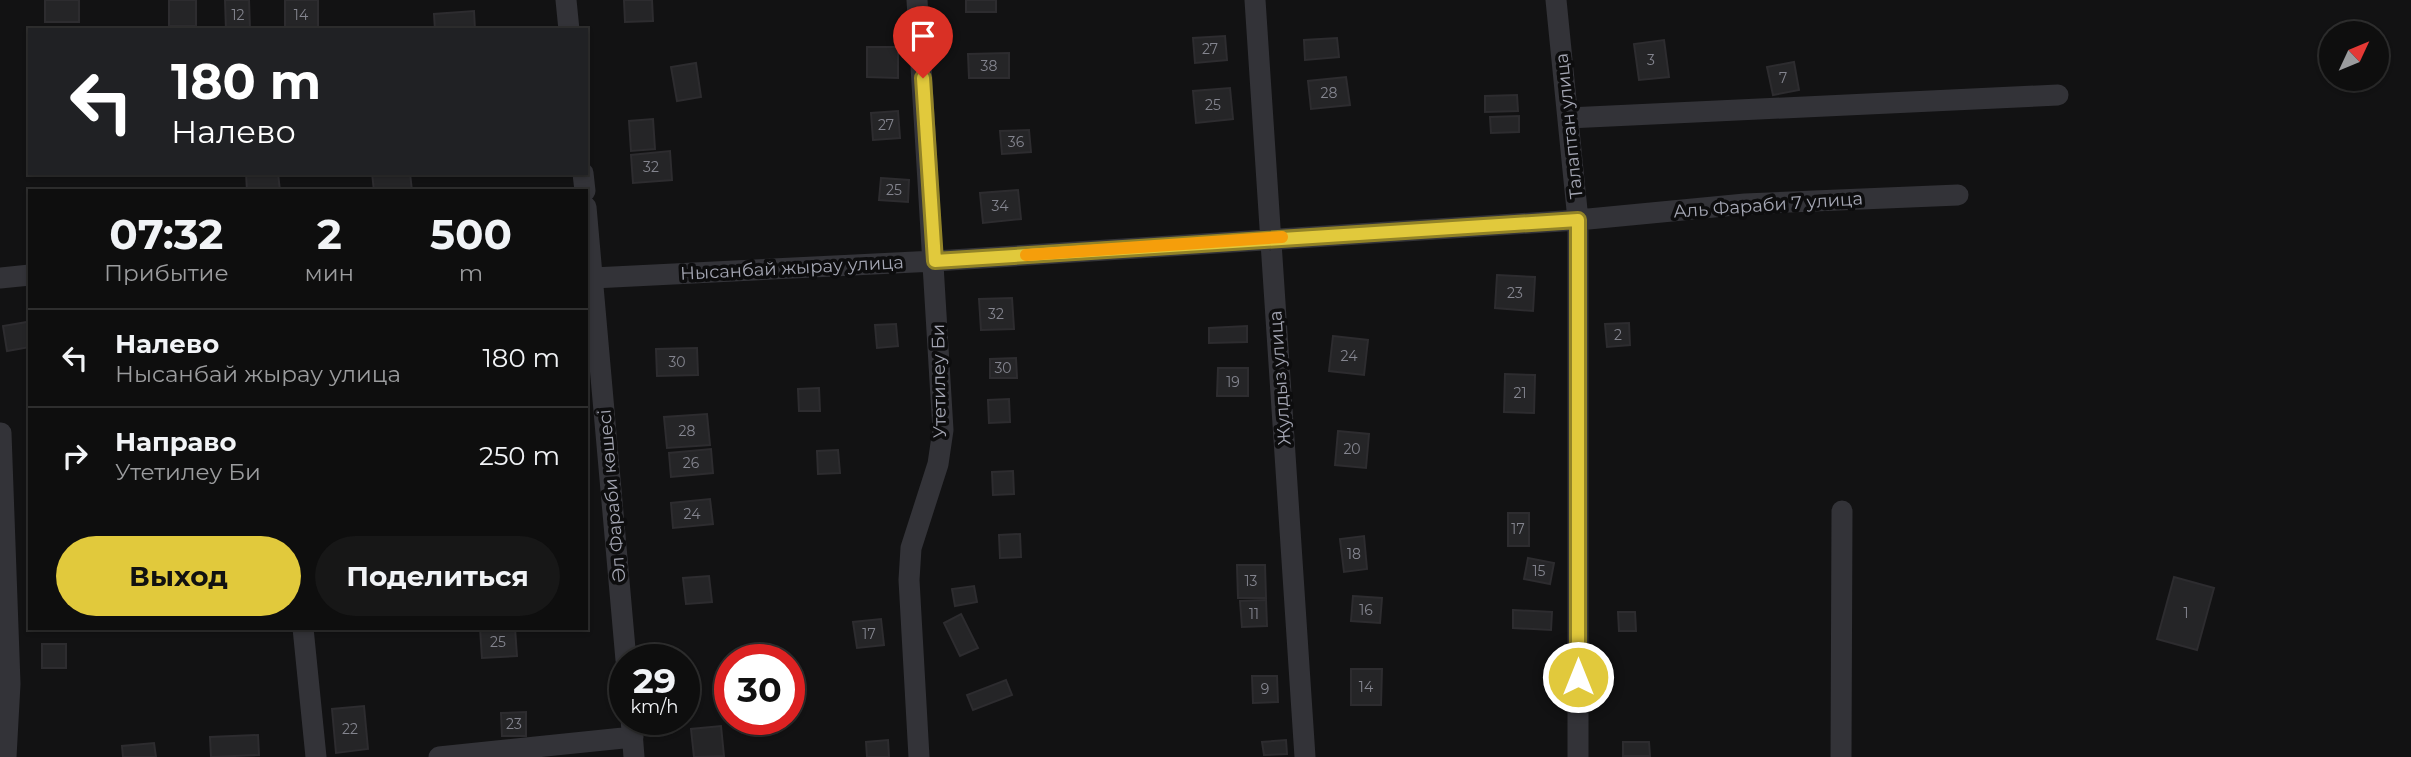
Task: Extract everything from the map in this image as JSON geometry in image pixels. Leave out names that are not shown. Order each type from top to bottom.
[{"type":"street","points":[[566,0],[569,28]]},
{"type":"street","name":"Утетилеу Би","points":[[918,0],[943,430],[938,464],[911,548],[908,580],[919,757]]},
{"type":"street","name":"Жулдыз улица","points":[[1255,0],[1305,757]]},
{"type":"street","name":"Талаптан улица","points":[[1556,0],[1578,220],[1578,757]]},
{"type":"street","points":[[1568,118],[2058,95]]},
{"type":"street","name":"Аль Фараби 7 улица","points":[[1578,220],[1745,204],[1958,195]]},
{"type":"street","name":"Нысанбай жырау улица","points":[[593,278],[935,261],[1578,220]]},
{"type":"street","name":"Әл Фараби көшесі","points":[[588,228],[625,644]]},
{"type":"street","points":[[0,278],[28,275]]},
{"type":"street","points":[[1,433],[6,757]]},
{"type":"street","points":[[1841,757],[1842,511]]},
{"type":"street","points":[[303,630],[316,757]]},
{"type":"street","points":[[439,757],[633,738]]},
{"type":"building","points":[[45,0],[79,0],[79,22],[45,22]]},
{"type":"building","points":[[169,0],[196,0],[196,26],[169,26]]},
{"type":"building","points":[[225,0],[249,0],[250,28],[226,28]]},
{"type":"building","points":[[285,0],[318,0],[318,28],[285,28]]},
{"type":"building","points":[[624,0],[652,0],[653,21],[625,22]]},
{"type":"building","points":[[966,0],[996,0],[996,12],[966,12]]},
{"type":"building","points":[[474,11],[475,28],[435,28],[434,14]]},
{"type":"building","points":[[1225,36],[1227,60],[1195,63],[1193,38]]},
{"type":"building","points":[[1337,38],[1339,57],[1305,60],[1304,40]]},
{"type":"building","points":[[1664,40],[1669,77],[1639,80],[1634,44]]},
{"type":"building","points":[[867,47],[898,47],[898,78],[867,77]]},
{"type":"building","points":[[1009,53],[1009,78],[969,78],[968,54]]},
{"type":"building","points":[[1794,62],[1799,90],[1773,95],[1767,67]]},
{"type":"building","points":[[696,63],[701,97],[677,101],[671,67]]},
{"type":"building","points":[[1346,77],[1350,105],[1311,109],[1308,81]]},
{"type":"building","points":[[1230,88],[1233,119],[1196,123],[1193,91]]},
{"type":"building","points":[[1517,95],[1518,111],[1485,112],[1485,96]]},
{"type":"building","points":[[898,111],[900,138],[873,140],[871,113]]},
{"type":"building","points":[[1519,116],[1519,132],[1491,133],[1490,117]]},
{"type":"building","points":[[653,119],[655,149],[631,151],[629,121]]},
{"type":"building","points":[[1029,130],[1031,152],[1002,154],[1000,131]]},
{"type":"building","points":[[670,151],[672,180],[633,183],[631,155]]},
{"type":"building","points":[[246,175],[278,175],[280,189],[247,189]]},
{"type":"building","points":[[372,175],[410,175],[412,189],[374,189]]},
{"type":"building","points":[[881,178],[909,180],[908,202],[879,200]]},
{"type":"building","points":[[1018,190],[1021,219],[983,223],[980,193]]},
{"type":"building","points":[[1497,275],[1535,277],[1533,311],[1495,308]]},
{"type":"building","points":[[1012,298],[1014,329],[981,330],[979,299]]},
{"type":"building","points":[[27,322],[28,347],[7,351],[3,326]]},
{"type":"building","points":[[1629,323],[1630,345],[1607,347],[1605,324]]},
{"type":"building","points":[[896,324],[898,346],[877,348],[875,325]]},
{"type":"building","points":[[1247,326],[1247,342],[1209,343],[1209,328]]},
{"type":"building","points":[[1333,336],[1368,340],[1364,375],[1329,371]]},
{"type":"building","points":[[697,348],[698,375],[657,376],[656,349]]},
{"type":"building","points":[[1016,358],[1017,378],[990,378],[990,359]]},
{"type":"building","points":[[1218,368],[1248,368],[1248,396],[1217,396]]},
{"type":"building","points":[[1505,374],[1535,375],[1534,413],[1504,412]]},
{"type":"building","points":[[819,388],[820,411],[799,411],[798,389]]},
{"type":"building","points":[[1009,399],[1010,422],[989,423],[988,400]]},
{"type":"building","points":[[707,414],[710,445],[667,448],[664,417]]},
{"type":"building","points":[[1338,431],[1369,434],[1366,468],[1335,465]]},
{"type":"building","points":[[711,449],[713,473],[671,477],[669,453]]},
{"type":"building","points":[[838,450],[840,473],[818,474],[817,451]]},
{"type":"building","points":[[1013,471],[1014,494],[993,495],[992,472]]},
{"type":"building","points":[[710,499],[713,524],[673,528],[671,503]]},
{"type":"building","points":[[1508,513],[1529,513],[1529,546],[1508,546]]},
{"type":"building","points":[[1020,534],[1021,557],[1000,558],[999,535]]},
{"type":"building","points":[[1364,536],[1367,569],[1344,572],[1340,539]]},
{"type":"building","points":[[1528,558],[1554,563],[1550,584],[1524,579]]},
{"type":"building","points":[[1237,565],[1265,565],[1266,598],[1238,598]]},
{"type":"building","points":[[709,576],[712,602],[686,604],[683,578]]},
{"type":"building","points":[[2174,577],[2214,588],[2197,650],[2157,639]]},
{"type":"building","points":[[974,586],[977,602],[955,606],[952,589]]},
{"type":"building","points":[[1353,596],[1382,598],[1380,623],[1351,621]]},
{"type":"building","points":[[1266,600],[1267,626],[1242,627],[1240,601]]},
{"type":"building","points":[[1513,610],[1552,612],[1551,630],[1513,628]]},
{"type":"building","points":[[1618,612],[1635,612],[1636,631],[1619,631]]},
{"type":"building","points":[[961,614],[978,648],[960,656],[944,623]]},
{"type":"building","points":[[881,619],[884,645],[857,648],[853,622]]},
{"type":"building","points":[[480,630],[515,630],[517,656],[482,658]]},
{"type":"building","points":[[42,644],[66,644],[66,668],[42,668]]},
{"type":"building","points":[[1351,669],[1382,669],[1381,705],[1351,705]]},
{"type":"building","points":[[1252,676],[1277,676],[1278,702],[1253,703]]},
{"type":"building","points":[[1006,680],[1012,695],[973,710],[967,695]]},
{"type":"building","points":[[364,706],[368,749],[336,753],[332,709]]},
{"type":"building","points":[[526,712],[526,736],[502,736],[501,713]]},
{"type":"building","points":[[714,727],[714,735],[722,735],[724,756],[694,757],[692,735],[700,735],[700,728]]},
{"type":"building","points":[[258,735],[259,755],[211,757],[210,737]]},
{"type":"building","points":[[888,740],[889,757],[867,757],[866,742]]},
{"type":"building","points":[[1286,740],[1287,754],[1264,755],[1262,742]]},
{"type":"building","points":[[1623,742],[1649,742],[1650,756],[1623,756]]},
{"type":"building","points":[[154,743],[156,757],[123,757],[122,746]]},
{"type":"slow traffic","points":[[1026,255],[1282,237]]},
{"type":"route","points":[[923,78],[935,261],[1578,220],[1578,677]]}]
